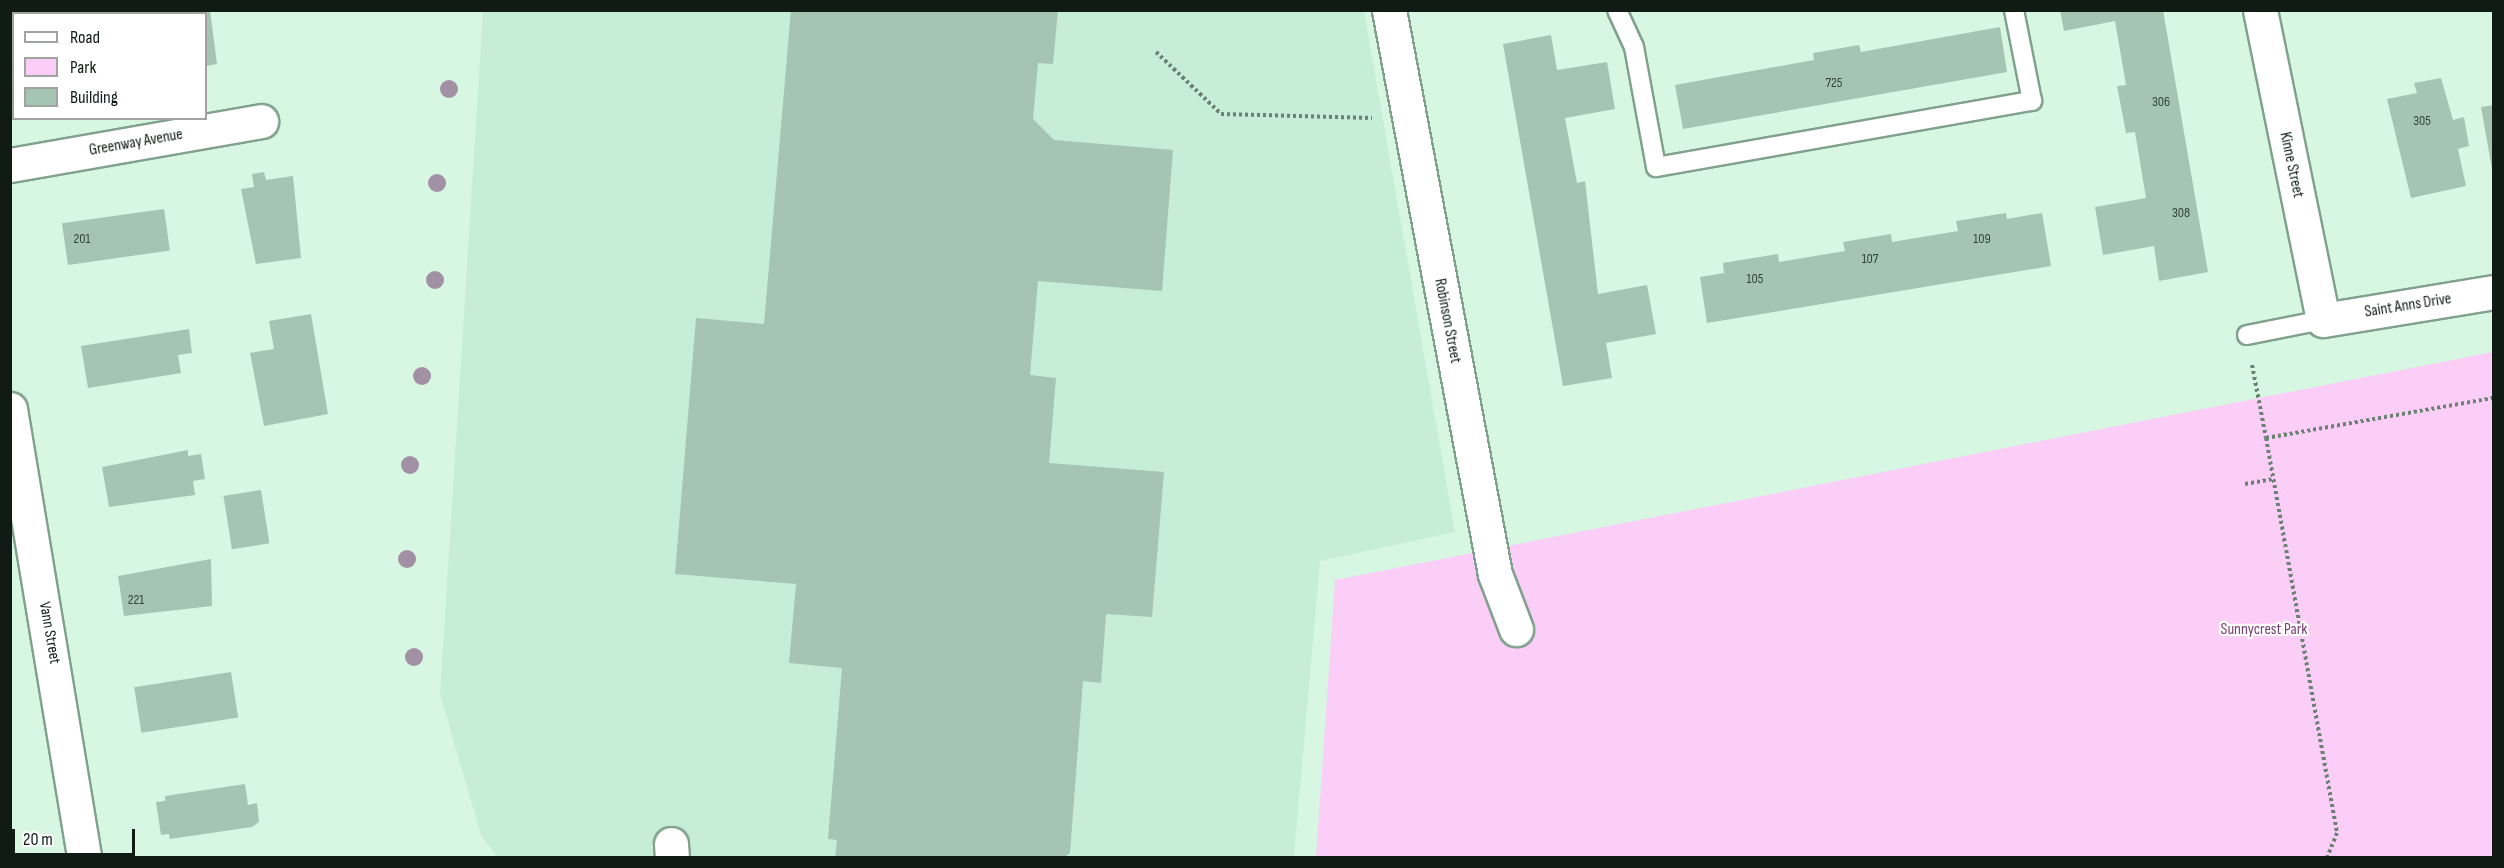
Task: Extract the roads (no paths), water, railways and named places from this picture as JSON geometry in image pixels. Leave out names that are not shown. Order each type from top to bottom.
[{"type":"street","name":"Robinson Street","points":[[1389,10],[1495,574],[1516,629]]},
{"type":"street","name":"Kinne Street","points":[[2260,10],[2323,320]]},
{"type":"street","name":"Greenway Avenue","points":[[10,165],[261,121]]},
{"type":"street","name":"Saint Anns Drive","points":[[2323,320],[2493,292]]},
{"type":"street","name":"Vann Street","points":[[10,409],[84,858]]},
{"type":"lane","points":[[1617,10],[1634,47],[1656,167],[2032,101],[2014,10]]},
{"type":"lane","points":[[2247,335],[2323,320]]},
{"type":"park label","name":"Sunnycrest Park","points":[[2264,630]]}]
